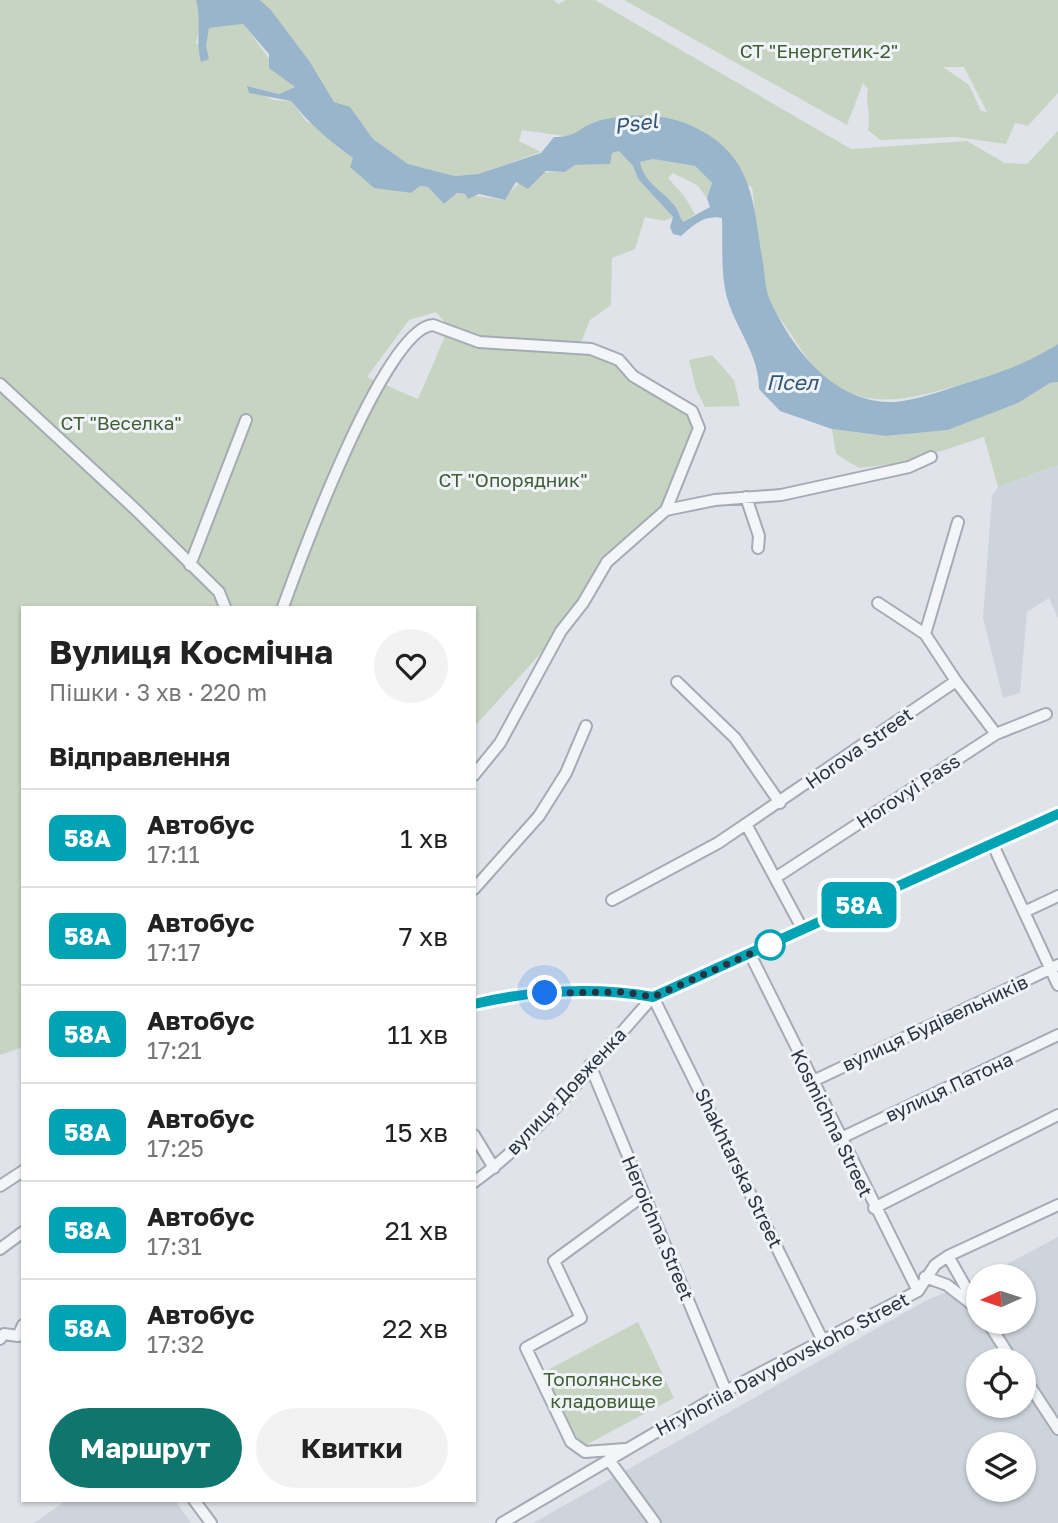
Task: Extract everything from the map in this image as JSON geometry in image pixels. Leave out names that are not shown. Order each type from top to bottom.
[{"type":"street","points":[[283,606],[343,457],[380,379],[415,333],[426,325],[443,328],[479,342],[591,349],[619,360],[633,376],[692,411],[699,428],[666,510],[607,562],[583,603],[561,631],[500,743],[476,773]]},
{"type":"street","points":[[0,384],[135,509],[219,593],[225,606]]},
{"type":"street","points":[[190,565],[246,420]]},
{"type":"street","points":[[666,510],[746,497],[781,495],[909,467],[931,457]]},
{"type":"street","points":[[746,497],[759,536],[758,548]]},
{"type":"street","points":[[925,634],[958,522]]},
{"type":"street","points":[[878,603],[925,634],[996,734]]},
{"type":"street","name":"Horova Street","points":[[612,900],[718,843],[956,681]]},
{"type":"street","points":[[677,682],[735,738],[780,803]]},
{"type":"street","name":"Horovyi Pass","points":[[775,877],[996,734],[1046,714]]},
{"type":"street","points":[[476,887],[539,816],[566,773],[586,726]]},
{"type":"street","points":[[476,1004],[564,992],[625,992],[653,997],[1058,814]]},
{"type":"street","points":[[746,824],[803,930]]},
{"type":"street","points":[[993,845],[1024,912],[1054,967],[1058,985]]},
{"type":"street","points":[[1024,912],[1058,895]]},
{"type":"street","name":"Kosmichna Street","points":[[750,954],[811,1082],[918,1291]]},
{"type":"street","name":"вулиця Будівельників","points":[[811,1082],[1054,967]]},
{"type":"street","name":"вулиця Довженка","points":[[476,1181],[494,1168],[653,997]]},
{"type":"street","name":"Shakhtarska Street","points":[[653,997],[823,1341]]},
{"type":"street","name":"вулиця Патона","points":[[841,1138],[1058,1035]]},
{"type":"street","name":"Heroichna Street","points":[[590,1065],[726,1391]]},
{"type":"street","points":[[874,1208],[1058,1115]]},
{"type":"street","points":[[476,1139],[494,1168]]},
{"type":"street","points":[[0,1185],[21,1172]]},
{"type":"street","points":[[627,1449],[585,1452],[571,1442],[527,1348],[581,1318],[554,1261],[644,1195]]},
{"type":"street","name":"Hryhoriia Davydovskoho Street","points":[[502,1523],[726,1391],[918,1291],[925,1277],[948,1256],[1058,1205]]},
{"type":"street","points":[[0,1249],[21,1234]]},
{"type":"street","points":[[948,1256],[966,1288]]},
{"type":"street","points":[[925,1277],[947,1285],[966,1300]]},
{"type":"street","points":[[0,1322],[2,1336],[18,1336],[21,1329]]},
{"type":"street","points":[[1036,1395],[1058,1429]]},
{"type":"street","points":[[609,1460],[655,1523]]},
{"type":"street","points":[[195,1502],[211,1523]]},
{"type":"shaded area","points":[[1058,465],[1058,618],[1049,598],[1027,612],[1020,693],[1003,698],[983,618],[992,496],[998,487]]},
{"type":"shaded area","points":[[1058,1237],[1058,1523],[533,1523],[925,1301],[966,1284],[966,1334],[1036,1334],[1036,1264],[1007,1264]]},
{"type":"shaded area","points":[[64,1502],[176,1502],[191,1523],[34,1523]]},
{"type":"green space","points":[[0,0],[196,0],[201,18],[196,44],[206,46],[209,28],[243,24],[275,67],[295,87],[279,94],[248,86],[273,100],[291,101],[307,122],[316,125],[337,147],[353,158],[374,188],[411,193],[420,186],[428,187],[444,204],[457,193],[504,200],[516,186],[530,177],[546,172],[565,172],[575,165],[609,164],[612,153],[619,151],[633,166],[638,179],[673,217],[664,221],[645,217],[635,249],[612,258],[611,305],[590,320],[579,348],[619,360],[699,422],[672,500],[607,562],[561,631],[476,725],[476,606],[21,606],[21,1048],[0,1055]],"holes":[[[436,312],[449,327],[418,399],[367,377],[409,320]]]},
{"type":"green space","points":[[260,0],[554,0],[558,4],[566,0],[595,0],[851,149],[967,141],[1005,163],[1027,164],[1058,131],[1058,344],[1013,367],[913,397],[869,398],[849,392],[830,381],[811,363],[771,303],[760,259],[752,187],[596,121],[571,137],[522,130],[519,141],[541,152],[478,174],[455,176],[408,164],[373,139],[350,108],[334,102],[310,62],[271,10]]},
{"type":"green space","name":"СТ \"Енергетик-2\"","points":[[624,0],[1058,0],[1058,93],[1028,126],[1015,123],[1006,144],[956,137],[880,140],[868,130],[868,89],[863,83],[847,125]],"holes":[[[943,67],[964,67],[987,112],[981,111],[969,85]]]},
{"type":"green space","points":[[653,159],[695,166],[712,183],[707,198],[697,185],[673,173],[668,178],[695,214],[683,222],[675,206],[650,183],[643,171],[640,162]]},
{"type":"green space","points":[[712,355],[734,380],[740,406],[705,407],[696,389],[689,360]]},
{"type":"green space","points":[[1058,382],[1058,465],[998,487],[984,437],[908,462],[859,468],[836,454],[832,429],[886,436],[948,430],[1018,403],[1050,383]]},
{"type":"green space","name":"Тополянське кладовище","points":[[638,1322],[674,1398],[582,1447],[542,1373]]},
{"type":"water","name":"Псел","points":[[196,0],[260,0],[271,10],[310,62],[334,102],[350,107],[373,139],[408,164],[455,176],[478,174],[541,153],[554,137],[574,134],[591,123],[621,117],[670,119],[692,126],[713,138],[728,151],[740,167],[747,183],[757,221],[767,291],[779,318],[802,353],[816,368],[831,382],[849,392],[867,399],[888,402],[916,398],[1002,371],[1058,344],[1058,382],[1050,383],[1018,403],[948,430],[886,436],[832,429],[780,411],[759,389],[756,365],[728,301],[723,270],[722,218],[705,219],[681,236],[673,234],[670,227],[673,217],[638,179],[633,166],[619,151],[612,153],[610,164],[575,165],[565,172],[546,171],[528,189],[516,182],[505,200],[479,194],[468,199],[465,194],[457,193],[444,204],[428,187],[420,186],[411,193],[374,188],[350,167],[353,158],[320,132],[291,101],[249,93],[247,86],[279,94],[295,87],[269,68],[269,54],[243,24],[209,28],[206,46],[209,59],[201,62]],"holes":[[[653,159],[695,166],[712,183],[707,198],[710,207],[683,222],[675,206],[650,182],[640,162]]]},
{"type":"bus line","name":"58А","points":[[476,1003],[564,992],[625,992],[653,997],[1058,814]]},
{"type":"route","points":[[545,993],[625,992],[653,997],[772,944],[770,945]]},
{"type":"water label","name":"Psel","points":[[636,124]]},
{"type":"park label","name":"СТ \"Веселка\"","points":[[121,423]]},
{"type":"park label","name":"СТ \"Опорядник\"","points":[[513,480]]}]
